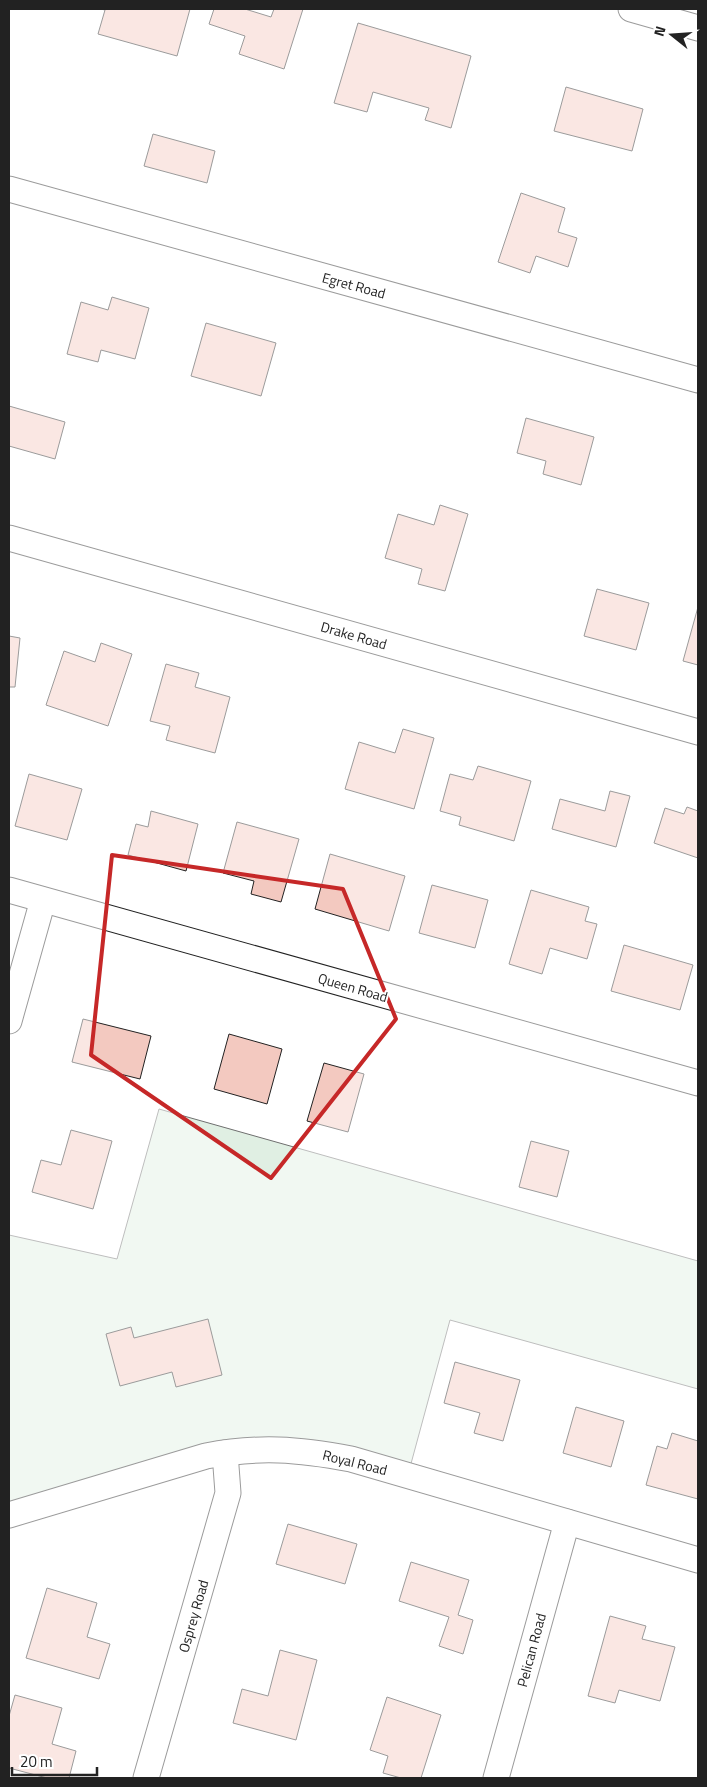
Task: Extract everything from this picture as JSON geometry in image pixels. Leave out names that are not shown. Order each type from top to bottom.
[{"type":"street","points":[[631,9],[698,28]]},
{"type":"street","name":"Egret Road","points":[[9,189],[698,380]]},
{"type":"street","name":"Drake Road","points":[[9,538],[698,732]]},
{"type":"street","name":"Queen Road","points":[[9,890],[698,1083]]},
{"type":"street","points":[[9,1021],[43,900]]},
{"type":"street","name":"Royal Road","points":[[9,1515],[206,1456],[269,1449],[310,1451],[351,1459],[698,1560]]},
{"type":"street","name":"Osprey Road","points":[[146,1778],[228,1493],[225,1453]]},
{"type":"street","name":"Pelican Road","points":[[496,1778],[567,1522]]},
{"type":"highlighted area","points":[[112,855],[343,889],[396,1019],[271,1178],[91,1055]]},
{"type":"green space","points":[[159,1109],[698,1261],[698,1389],[450,1320],[409,1471],[233,1456],[9,1521],[9,1235],[117,1259]]},
{"type":"building","points":[[101,9],[190,9],[177,56],[98,34],[105,10]]},
{"type":"building","points":[[214,9],[245,9],[271,17],[274,9],[303,9],[284,69],[239,54],[245,36],[209,24]]},
{"type":"building","points":[[358,23],[471,56],[451,128],[425,120],[429,108],[373,92],[367,112],[334,103]]},
{"type":"building","points":[[566,87],[643,109],[632,151],[554,131]]},
{"type":"building","points":[[153,134],[215,151],[207,183],[144,166]]},
{"type":"building","points":[[521,193],[565,208],[558,232],[577,238],[568,267],[536,256],[530,273],[498,262]]},
{"type":"building","points":[[112,297],[149,308],[135,359],[101,350],[98,362],[67,354],[81,302],[108,310]]},
{"type":"building","points":[[206,323],[276,343],[261,396],[191,376]]},
{"type":"building","points":[[9,406],[65,422],[55,459],[9,446]]},
{"type":"building","points":[[526,418],[594,437],[581,485],[543,474],[546,461],[517,453]]},
{"type":"building","points":[[440,505],[468,514],[445,591],[418,584],[422,569],[385,558],[398,514],[434,525]]},
{"type":"building","points":[[597,589],[649,603],[636,650],[584,636]]},
{"type":"building","points":[[698,607],[698,665],[683,661]]},
{"type":"building","points":[[9,636],[20,638],[15,687],[9,687]]},
{"type":"building","points":[[101,643],[132,654],[108,726],[46,705],[64,651],[95,662]]},
{"type":"building","points":[[166,664],[199,673],[195,687],[230,697],[215,753],[166,740],[170,726],[150,721]]},
{"type":"building","points":[[403,729],[434,738],[414,809],[345,789],[359,742],[395,753]]},
{"type":"building","points":[[478,766],[531,781],[514,841],[459,825],[461,817],[440,811],[450,774],[473,780]]},
{"type":"building","points":[[29,774],[82,789],[67,840],[15,826]]},
{"type":"building","points":[[610,791],[630,796],[616,847],[552,829],[560,799],[605,811]]},
{"type":"building","points":[[687,807],[698,811],[698,858],[654,843],[665,808],[684,814]]},
{"type":"building","points":[[151,811],[198,824],[186,871],[128,855],[136,824],[148,827]]},
{"type":"building","points":[[237,822],[299,839],[281,902],[251,894],[254,881],[223,873]]},
{"type":"building","points":[[330,854],[405,876],[389,931],[315,909]]},
{"type":"building","points":[[432,885],[488,900],[475,948],[419,933]]},
{"type":"building","points":[[531,890],[589,907],[585,921],[597,924],[587,959],[550,948],[542,974],[509,964]]},
{"type":"building","points":[[624,945],[693,965],[680,1010],[611,991]]},
{"type":"building","points":[[83,1019],[151,1036],[140,1079],[72,1062]]},
{"type":"building","points":[[229,1034],[282,1049],[267,1104],[214,1089]]},
{"type":"building","points":[[324,1063],[364,1074],[348,1132],[307,1121]]},
{"type":"building","points":[[71,1130],[112,1141],[93,1209],[32,1192],[41,1160],[61,1165]]},
{"type":"building","points":[[531,1141],[569,1151],[557,1197],[519,1187]]},
{"type":"building","points":[[208,1319],[222,1375],[176,1387],[172,1372],[120,1386],[106,1334],[131,1327],[134,1338]]},
{"type":"building","points":[[455,1362],[520,1380],[503,1441],[474,1433],[480,1413],[444,1403]]},
{"type":"building","points":[[576,1407],[624,1421],[611,1467],[563,1453]]},
{"type":"building","points":[[672,1433],[698,1441],[698,1499],[646,1485],[657,1446],[667,1449]]},
{"type":"building","points":[[288,1524],[357,1544],[345,1584],[276,1564]]},
{"type":"building","points":[[411,1562],[469,1580],[458,1615],[473,1620],[463,1654],[439,1646],[449,1617],[399,1601]]},
{"type":"building","points":[[47,1588],[97,1603],[87,1637],[110,1644],[99,1679],[26,1658]]},
{"type":"building","points":[[610,1616],[646,1626],[642,1639],[675,1647],[660,1701],[619,1690],[615,1703],[588,1696]]},
{"type":"building","points":[[280,1650],[317,1660],[296,1740],[233,1723],[242,1689],[268,1696]]},
{"type":"building","points":[[15,1695],[62,1708],[52,1744],[76,1751],[69,1778],[47,1778],[9,1768],[9,1716]]},
{"type":"building","points":[[387,1697],[441,1715],[421,1778],[401,1778],[383,1773],[388,1756],[370,1750]]}]
